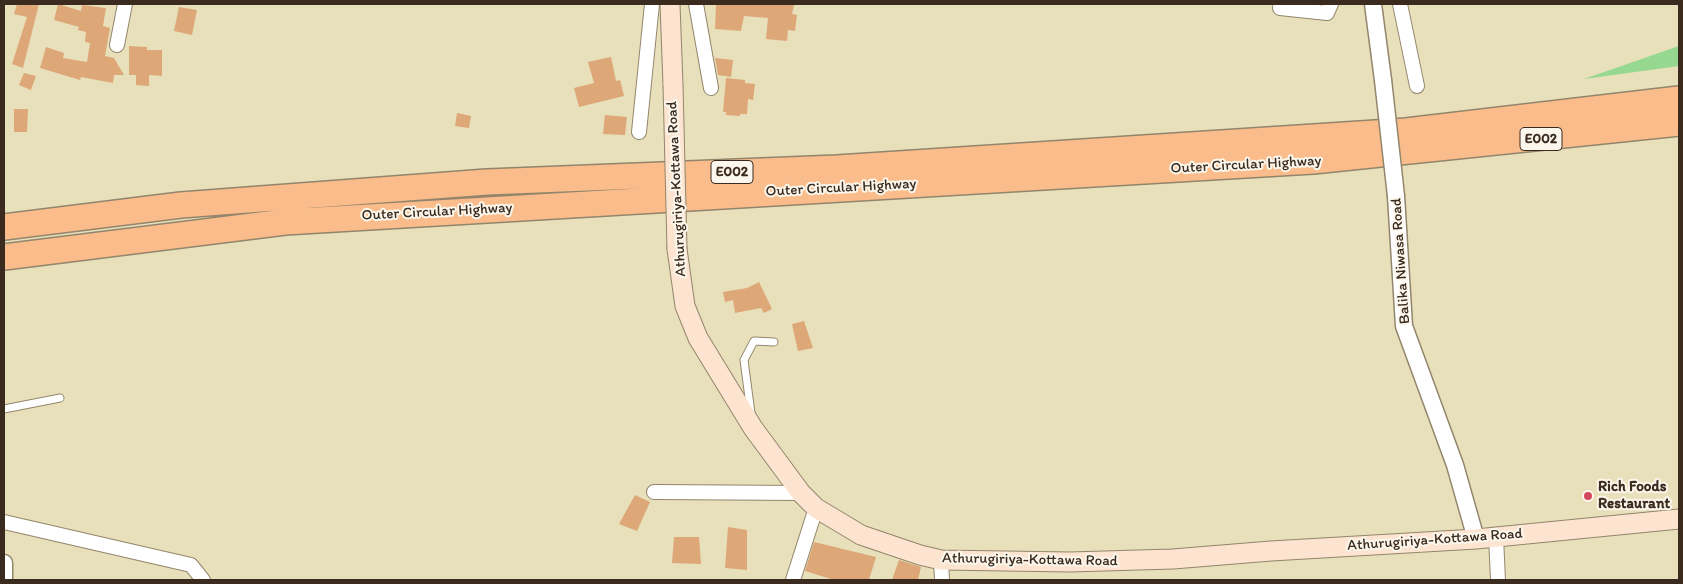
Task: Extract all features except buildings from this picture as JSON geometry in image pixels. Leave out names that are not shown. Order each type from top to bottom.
[{"type":"highway","name":"Outer Circular Highway","points":[[4,227],[181,205],[487,182],[837,168],[1396,132],[1679,99]]},
{"type":"highway","name":"Outer Circular Highway","points":[[4,256],[285,222],[386,214],[1323,160],[1679,123]]},
{"type":"main road","name":"Athurugiriya-Kottawa Road","points":[[670,4],[677,249],[685,306],[691,323],[727,389],[801,493],[816,508],[862,535],[906,551],[941,560],[1070,562],[1173,560],[1271,550],[1476,539],[1679,518]]},
{"type":"street","points":[[116,44],[125,4]]},
{"type":"street","points":[[639,132],[652,4]]},
{"type":"street","points":[[696,4],[711,88]]},
{"type":"street","points":[[1280,8],[1327,13],[1331,4]]},
{"type":"street","name":"Balika Niwasa Road","points":[[1373,4],[1396,196],[1404,326],[1455,465],[1476,539]]},
{"type":"street","points":[[1400,4],[1417,86]]},
{"type":"street","points":[[654,492],[801,493]]},
{"type":"street","points":[[793,580],[816,508]]},
{"type":"street","points":[[4,522],[191,565],[203,580]]},
{"type":"street","points":[[1496,537],[1498,580]]},
{"type":"street","points":[[941,560],[942,580]]},
{"type":"street","points":[[4,563],[4,580]]},
{"type":"lane","points":[[753,428],[744,360],[754,340],[774,342]]},
{"type":"lane","points":[[4,409],[60,398]]},
{"type":"green space","points":[[1679,46],[1679,66],[1584,79]]},
{"type":"place","name":"Rich Foods Restaurant","points":[[1588,496]]}]
